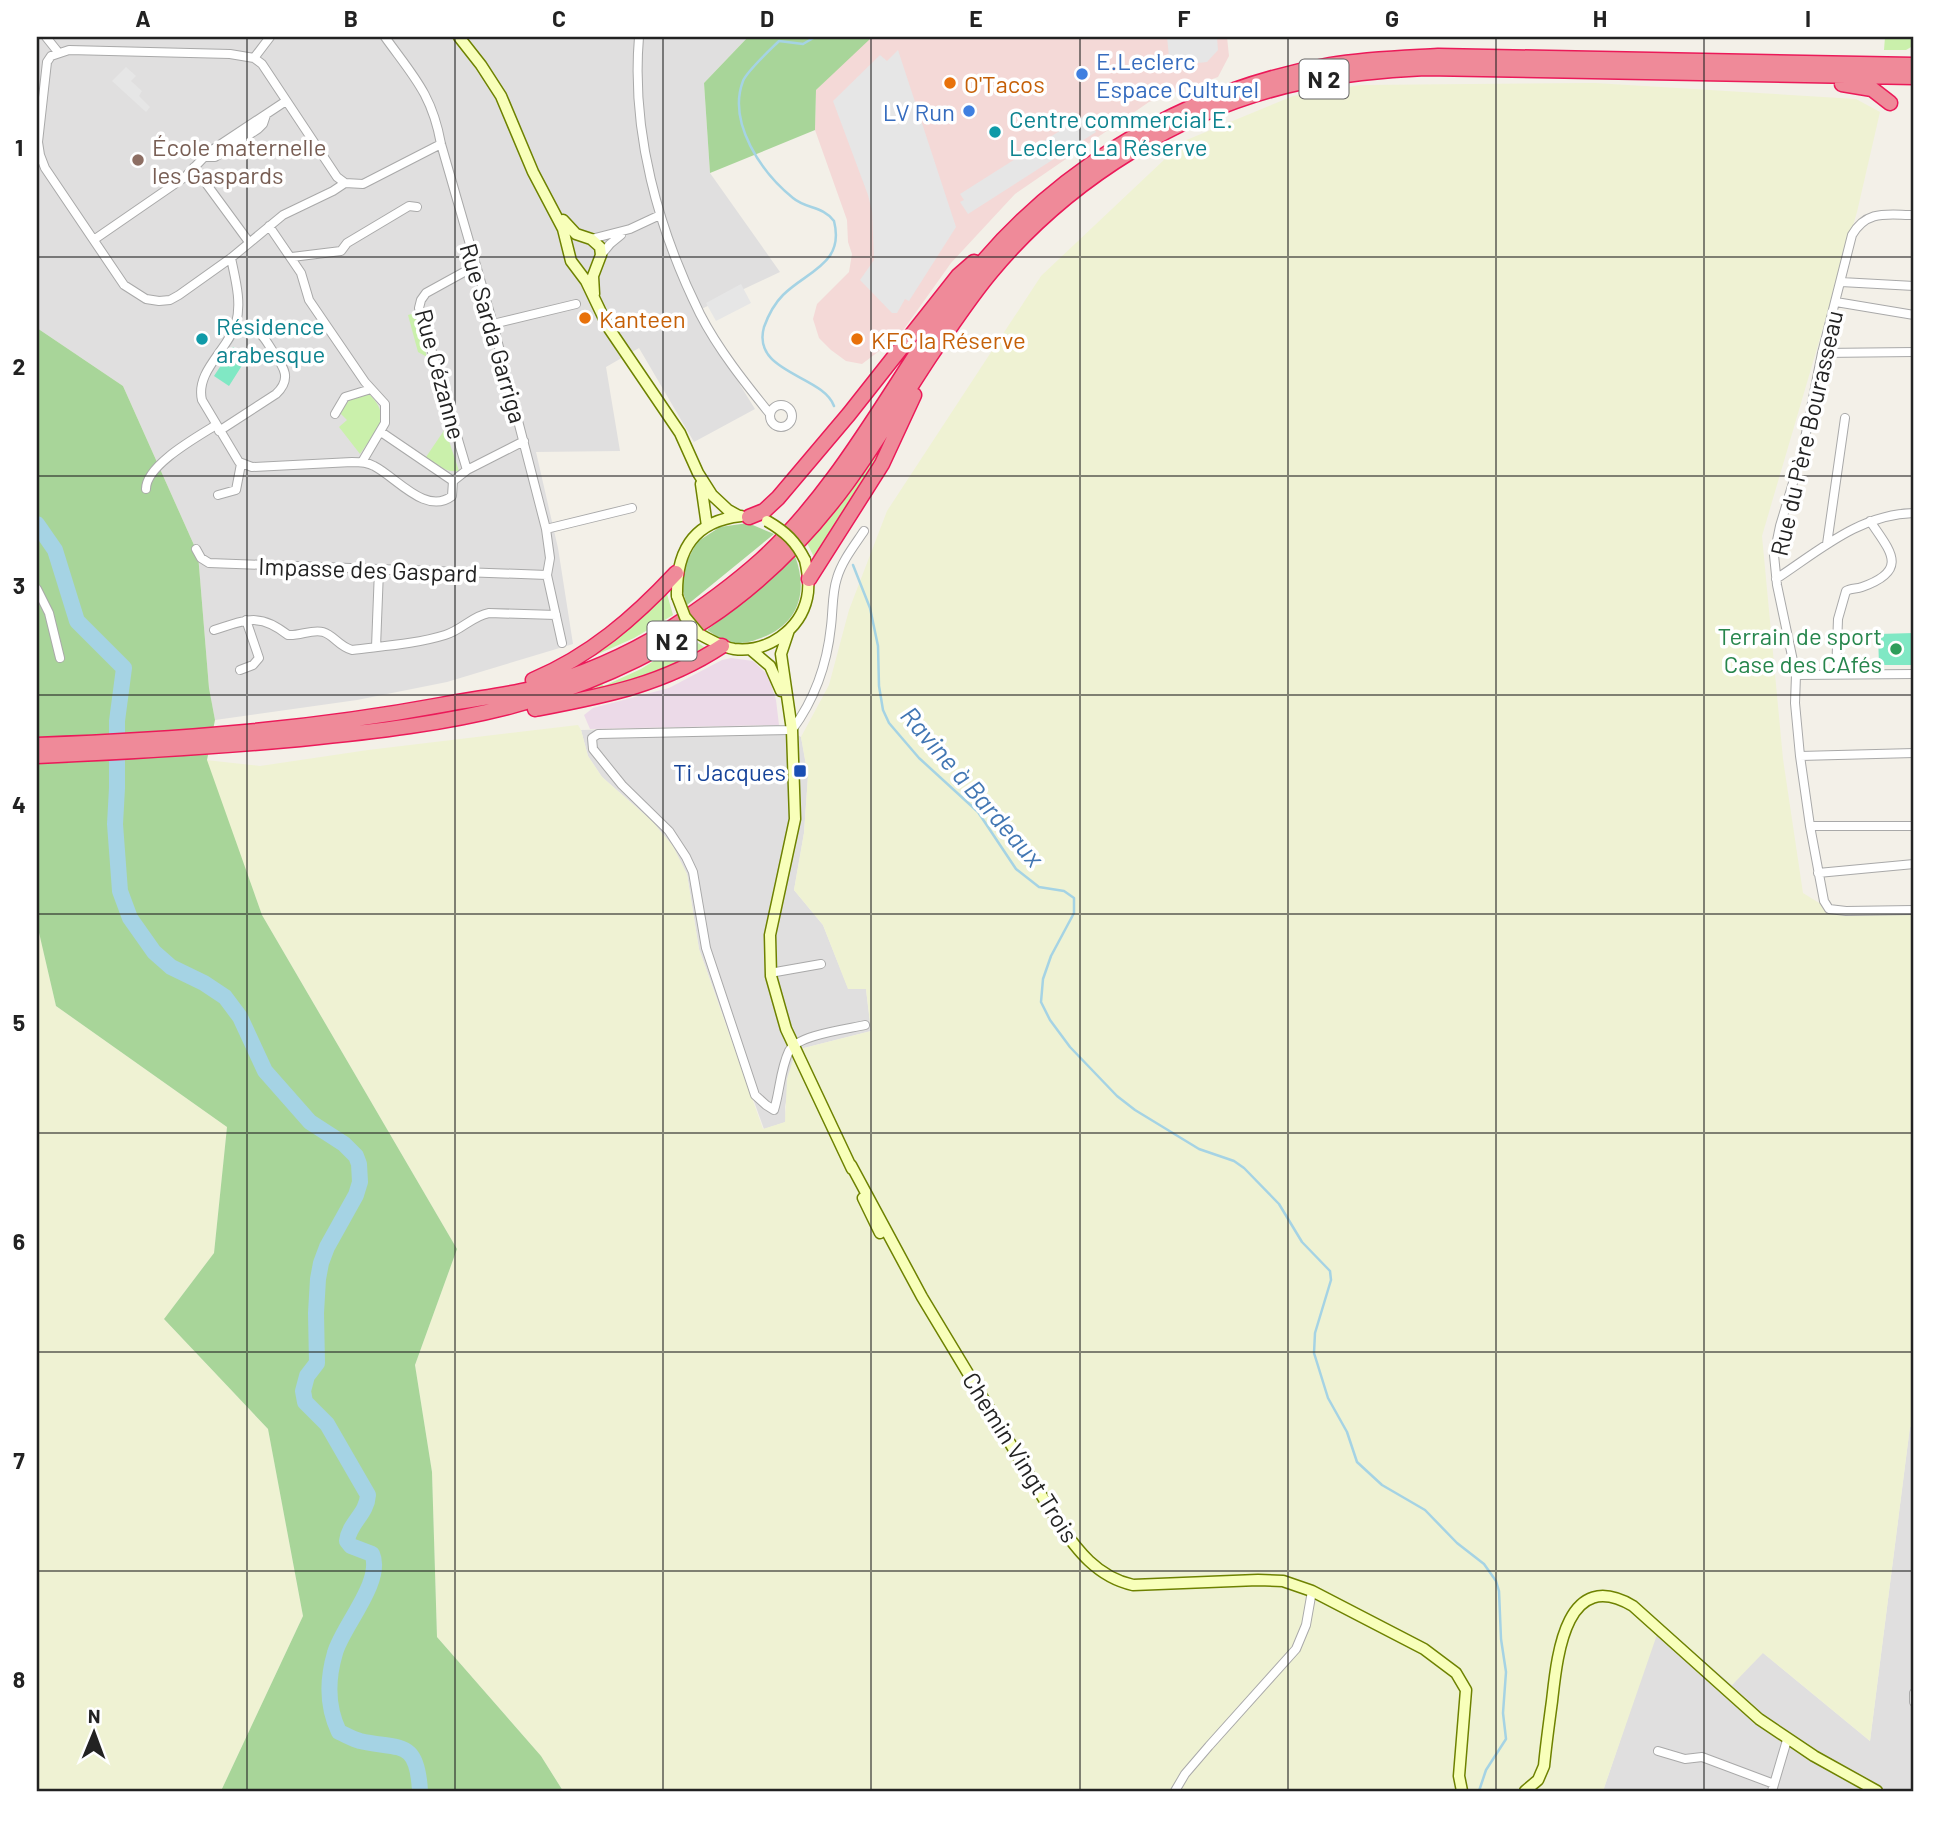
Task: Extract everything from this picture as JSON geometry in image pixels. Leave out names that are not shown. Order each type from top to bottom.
[{"type":"highway","points":[[1706,61],[1898,57],[1910,55],[1914,51]]},
{"type":"highway","name":"N 2","points":[[37,756],[207,747],[293,734],[528,690],[570,677],[622,655],[676,624],[762,559],[843,464],[950,303],[1000,242],[1036,206],[1065,182],[1121,144],[1197,103],[1283,75],[1333,64],[1438,56],[1914,65]]},
{"type":"highway","name":"N 2","points":[[37,745],[221,735],[396,730],[484,714],[541,699],[597,679],[649,655],[709,618],[747,588],[816,524],[849,481],[933,352],[990,273],[1048,213],[1095,176],[1154,139],[1203,115],[1251,97],[1300,83],[1370,71],[1425,68],[1914,77]]},
{"type":"highway","points":[[1815,75],[1828,83],[1872,89],[1889,103]]},
{"type":"highway","points":[[744,517],[764,511],[778,498],[958,276],[1000,242]]},
{"type":"highway","points":[[809,579],[882,464],[933,352]]},
{"type":"highway","points":[[472,699],[519,685],[575,660],[600,644],[644,607],[676,573]]},
{"type":"highway","points":[[396,730],[488,718],[649,683],[675,674],[722,646]]},
{"type":"main road","points":[[459,37],[501,96],[533,173],[556,213],[567,241],[571,261],[594,296],[608,327],[680,433],[698,473],[712,495],[728,510],[744,517],[768,521],[790,537],[805,561],[809,579],[808,597],[801,615],[789,630],[765,646],[750,649],[722,646],[699,634],[685,617],[677,596],[676,573],[692,538],[707,526],[723,519],[744,517]]},
{"type":"main road","points":[[556,213],[576,234],[600,247],[594,296]]},
{"type":"main road","points":[[569,254],[573,243],[587,238]]},
{"type":"main road","points":[[576,267],[584,270],[598,260]]},
{"type":"main road","points":[[698,473],[707,526]]},
{"type":"main road","name":"Chemin Vingt Trois","points":[[789,630],[781,654],[792,730],[795,819],[770,935],[770,973],[780,1012],[794,1045],[851,1164],[922,1297],[1058,1521],[1083,1555],[1102,1573],[1121,1582],[1140,1585],[1283,1581],[1312,1591],[1444,1662],[1461,1680],[1466,1698],[1459,1776],[1462,1791]]},
{"type":"main road","name":"Chemin Vingt Trois","points":[[750,649],[770,666],[788,707]]},
{"type":"main road","points":[[1525,1791],[1538,1780],[1544,1766],[1557,1654],[1563,1632],[1569,1619],[1587,1601],[1609,1597],[1633,1606],[1759,1719],[1787,1740],[1877,1791]]},
{"type":"street","points":[[46,37],[58,52]]},
{"type":"street","points":[[254,58],[270,37]]},
{"type":"street","name":"Rue Sarda Garriga","points":[[385,37],[424,91],[437,121],[546,529],[550,558],[547,575],[562,643]]},
{"type":"street","points":[[639,37],[638,85],[642,137],[660,215],[701,316],[749,388],[770,414]]},
{"type":"street","points":[[345,183],[283,215],[231,258],[170,300],[146,299],[124,285],[45,168],[38,142],[47,62],[58,52],[69,50],[184,52],[254,58],[262,64],[337,177],[345,183],[363,184],[441,144]]},
{"type":"street","points":[[95,239],[185,177],[204,157],[286,101]]},
{"type":"street","points":[[194,167],[249,242]]},
{"type":"street","points":[[292,257],[341,251],[347,243],[409,205],[417,207]]},
{"type":"street","points":[[587,238],[629,229],[660,215]]},
{"type":"street","name":"Rue du Père Bourasseau","points":[[1913,910],[1846,911],[1829,909],[1824,901],[1800,756],[1795,703],[1796,675],[1776,579],[1774,555],[1802,453],[1822,354],[1852,235],[1859,223],[1866,218],[1877,215],[1914,215]]},
{"type":"street","points":[[269,226],[301,273],[309,300],[371,389],[385,404],[385,423],[362,462]]},
{"type":"street","points":[[598,260],[610,244],[629,229]]},
{"type":"street","points":[[231,258],[238,305],[236,325],[200,387],[202,400],[241,464],[252,467],[362,462],[376,467],[426,501],[448,499],[452,496],[453,481],[467,470],[524,441]]},
{"type":"street","name":"Rue Cézanne","points":[[467,470],[419,307],[426,293],[475,266]]},
{"type":"street","points":[[1841,282],[1914,285]]},
{"type":"street","points":[[1836,302],[1914,315]]},
{"type":"street","points":[[493,324],[576,304]]},
{"type":"street","points":[[146,489],[149,475],[184,446],[276,394],[283,387],[285,369],[262,336],[257,331],[236,325]]},
{"type":"street","points":[[1822,354],[1914,352]]},
{"type":"street","points":[[335,414],[345,397],[371,389]]},
{"type":"street","points":[[1827,544],[1845,418]]},
{"type":"street","points":[[381,432],[453,481]]},
{"type":"street","points":[[218,495],[236,490],[241,464]]},
{"type":"street","points":[[546,529],[632,508]]},
{"type":"street","points":[[1776,579],[1846,532],[1882,517],[1914,513]]},
{"type":"street","points":[[1836,674],[1838,619],[1846,591],[1862,587],[1892,567],[1892,554],[1870,521]]},
{"type":"street","points":[[864,531],[847,556],[837,578],[831,629],[820,678],[809,707],[792,730],[598,734],[592,738],[591,743],[622,785],[669,831],[686,857],[692,872],[706,948],[755,1095],[774,1110],[779,1080],[789,1049],[818,1035],[865,1025]]},
{"type":"street","name":"Impasse des Gaspard","points":[[196,549],[201,558],[209,564],[547,575]]},
{"type":"street","points":[[376,647],[379,570]]},
{"type":"street","points":[[37,589],[49,613],[60,659]]},
{"type":"street","points":[[214,630],[246,620],[268,621],[288,635],[321,631],[328,634],[339,646],[352,650],[441,636],[489,613],[556,615]]},
{"type":"street","points":[[240,670],[253,665],[259,658],[246,620]]},
{"type":"street","points":[[1796,675],[1914,674]]},
{"type":"street","points":[[1800,756],[1914,753]]},
{"type":"street","points":[[1810,826],[1914,826]]},
{"type":"street","points":[[1818,873],[1914,864]]},
{"type":"street","points":[[770,973],[821,964]]},
{"type":"street","points":[[1175,1791],[1185,1774],[1296,1649],[1306,1625],[1312,1591]]},
{"type":"street","points":[[1914,1693],[1914,1702]]},
{"type":"street","points":[[1658,1751],[1685,1759],[1702,1757],[1773,1788],[1787,1740]]},
{"type":"shaded area","points":[[37,37],[748,37],[704,83],[710,173],[780,272],[695,312],[755,409],[694,442],[639,348],[606,367],[620,451],[536,452],[558,548],[573,644],[447,682],[357,700],[215,720],[209,688],[198,554],[123,386],[37,328]]},
{"type":"shaded area","points":[[870,37],[1227,37],[1229,56],[1218,77],[1149,102],[1015,194],[951,263],[899,336],[862,364],[846,361],[831,350],[819,338],[813,319],[817,304],[849,272],[852,254],[848,242],[847,220],[815,130],[816,90]]},
{"type":"shaded area","points":[[1167,37],[1217,37],[1218,50],[1207,62],[1170,66]]},
{"type":"shaded area","points":[[898,50],[956,227],[909,301],[905,299],[897,313],[892,313],[860,280],[874,260],[872,211],[833,101],[880,55],[887,61]]},
{"type":"shaded area","points":[[126,67],[136,76],[131,81],[142,91],[139,96],[150,107],[146,112],[112,81]]},
{"type":"shaded area","points":[[1085,115],[1096,132],[968,214],[960,202],[964,200],[960,194]]},
{"type":"shaded area","points":[[741,284],[751,303],[716,321],[706,303]]},
{"type":"shaded area","points":[[731,658],[753,661],[768,675],[776,700],[779,725],[590,729],[584,715],[593,708],[669,688],[722,660]]},
{"type":"shaded area","points":[[779,725],[801,737],[808,776],[804,833],[794,890],[823,925],[848,988],[866,989],[871,1031],[796,1050],[785,1107],[786,1122],[764,1129],[699,949],[687,874],[652,821],[602,777],[588,756],[581,730]]},
{"type":"shaded area","points":[[1910,1426],[1914,1428],[1914,1791],[1603,1791],[1660,1622],[1732,1685],[1762,1652],[1870,1741]]},
{"type":"green space","points":[[748,37],[870,39],[816,90],[815,130],[710,173],[704,83]]},
{"type":"green space","points":[[1885,37],[1914,37],[1913,46],[1906,50],[1884,50]]},
{"type":"green space","points":[[1595,83],[1856,99],[1880,112],[1857,212],[1762,536],[1783,759],[1803,893],[1829,909],[1914,910],[1914,1428],[1910,1427],[1870,1741],[1763,1653],[1732,1685],[1661,1623],[1603,1791],[563,1791],[541,1756],[437,1637],[432,1472],[415,1365],[457,1249],[262,915],[206,760],[260,766],[578,725],[588,756],[602,777],[652,821],[673,846],[687,874],[699,949],[763,1129],[785,1122],[787,1079],[796,1050],[871,1031],[866,989],[848,989],[823,925],[794,890],[804,833],[808,776],[801,737],[829,685],[849,610],[887,511],[1041,276],[1184,141],[1293,96],[1360,85]]},
{"type":"green space","points":[[415,313],[427,357],[418,352],[408,315]]},
{"type":"green space","points":[[37,328],[123,386],[198,554],[209,688],[215,720],[207,760],[262,915],[457,1249],[415,1365],[432,1472],[437,1637],[541,1756],[563,1791],[221,1791],[303,1616],[268,1429],[164,1319],[214,1253],[227,1127],[56,1006],[37,924]]},
{"type":"green space","points":[[233,347],[248,356],[229,386],[214,376]]},
{"type":"green space","points":[[368,393],[376,402],[381,417],[380,424],[360,454],[339,427],[347,420],[340,413],[349,400]]},
{"type":"green space","points":[[445,429],[459,471],[445,469],[426,457]]},
{"type":"green space","points":[[886,439],[854,500],[814,557],[807,543],[841,505]]},
{"type":"green space","points":[[748,523],[774,534],[687,605],[681,585],[685,565],[697,542],[720,527]]},
{"type":"green space","points":[[795,556],[801,583],[800,595],[797,607],[783,626],[772,633],[742,643],[723,640],[707,630],[750,597]]},
{"type":"green space","points":[[667,594],[673,615],[634,638],[587,659]]},
{"type":"green space","name":"Terrain de sport Case des CAfés","points":[[1914,633],[1914,665],[1879,665],[1878,634]]},
{"type":"green space","points":[[691,638],[704,647],[704,650],[675,667],[587,693],[586,689],[602,684],[604,686],[641,669]]},
{"type":"green space","points":[[37,924],[56,1006],[227,1127],[214,1253],[164,1319],[268,1429],[303,1616],[221,1791],[37,1791]]},
{"type":"waterway","name":"Ravine à Bardeaux","points":[[815,37],[803,44],[779,41],[749,72],[743,81],[739,97],[744,130],[759,161],[793,198],[825,213],[834,221],[836,236],[829,257],[777,302],[764,327],[763,342],[768,354],[778,364],[817,387],[834,406]]},
{"type":"waterway","points":[[37,524],[55,550],[77,621],[124,668],[117,721],[115,824],[120,891],[130,918],[154,952],[171,967],[225,997],[240,1017],[265,1071],[310,1122],[344,1144],[356,1156],[359,1164],[360,1182],[356,1195],[321,1263],[316,1313],[317,1363],[307,1376],[303,1391],[305,1402],[327,1424],[368,1495],[365,1508],[351,1529],[347,1541],[351,1546],[372,1554],[372,1577],[335,1653],[330,1703],[339,1732],[360,1741],[396,1747],[410,1754],[415,1762],[420,1791]]},
{"type":"waterway","name":"Ravine à Bardeaux","points":[[853,565],[870,608],[878,646],[879,686],[883,710],[889,723],[919,758],[978,812],[1016,869],[1039,887],[1064,891],[1074,898],[1074,913],[1051,956],[1043,979],[1041,1002],[1050,1020],[1070,1047],[1117,1096],[1199,1149],[1234,1161],[1279,1204],[1302,1242],[1330,1271],[1331,1280],[1315,1333],[1314,1353],[1328,1398],[1347,1432],[1357,1462],[1382,1485],[1425,1510],[1457,1543],[1484,1564],[1496,1581],[1506,1672],[1503,1713],[1506,1739],[1486,1770],[1479,1791]]},
{"type":"place","name":"E.Leclerc Espace Culturel","points":[[1082,74]]},
{"type":"place","name":"O'Tacos","points":[[950,83]]},
{"type":"place","name":"LV Run","points":[[969,111]]},
{"type":"place","name":"Centre commercial E. Leclerc La Réserve","points":[[995,132]]},
{"type":"place","name":"École maternelle les Gaspards","points":[[138,160]]},
{"type":"place","name":"Kanteen","points":[[585,318]]},
{"type":"place","name":"Résidence arabesque","points":[[202,339]]},
{"type":"place","name":"KFC la Réserve","points":[[857,339]]},
{"type":"place","name":"Terrain de sport Case des CAfés","points":[[1896,649]]},
{"type":"place","name":"Ti Jacques","points":[[800,771]]}]
